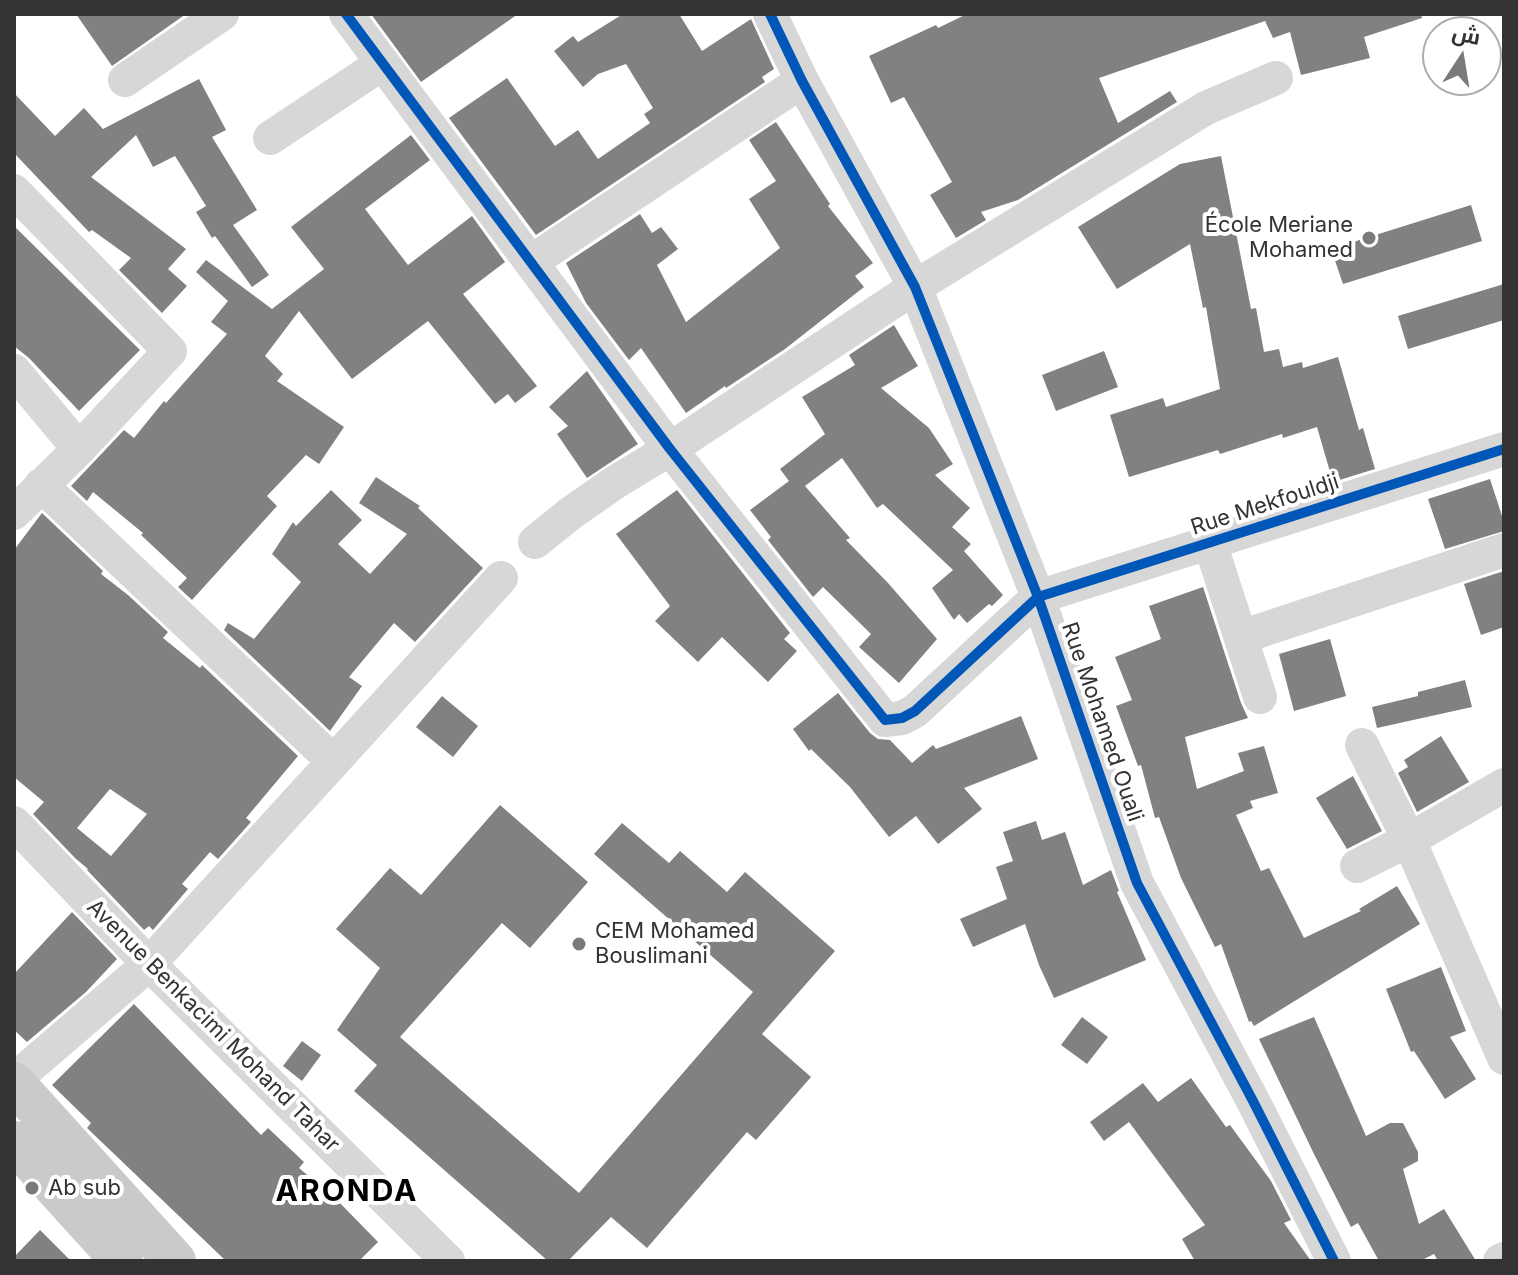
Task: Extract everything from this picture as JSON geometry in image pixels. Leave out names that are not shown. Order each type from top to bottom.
[{"type":"main road","points":[[14,1082],[175,1261]]},
{"type":"main road","points":[[14,1142],[122,1261]]},
{"type":"street","points":[[125,80],[222,14]]},
{"type":"street","points":[[346,14],[670,449],[885,720],[902,718],[915,711],[1038,597]]},
{"type":"street","name":"Rue Mohamed Ouali","points":[[770,14],[802,81],[915,287],[1038,597],[1137,883],[1334,1261]]},
{"type":"street","points":[[270,138],[383,63]]},
{"type":"street","points":[[535,542],[614,483],[915,287],[1206,108],[1276,78]]},
{"type":"street","points":[[531,262],[802,81]]},
{"type":"street","points":[[14,191],[170,351],[79,449],[14,513]]},
{"type":"street","points":[[14,371],[79,449]]},
{"type":"street","name":"Rue Mekfouldji","points":[[1038,597],[1504,449]]},
{"type":"street","points":[[41,485],[333,761]]},
{"type":"street","points":[[1210,543],[1260,697]]},
{"type":"street","points":[[1241,637],[1504,550]]},
{"type":"street","points":[[14,1082],[149,964],[501,578]]},
{"type":"street","points":[[1362,745],[1409,840],[1504,1058]]},
{"type":"street","points":[[1357,866],[1504,785]]},
{"type":"street","name":"Avenue Benkacimi Mohand Tahar","points":[[14,823],[149,964],[448,1261]]},
{"type":"building","points":[[76,14],[186,14],[112,66]]},
{"type":"building","points":[[371,14],[518,14],[421,82]]},
{"type":"building","points":[[623,14],[679,14],[702,51],[751,19],[774,69],[762,77],[765,82],[536,235],[449,118],[507,78],[555,146],[578,130],[598,159],[650,123],[644,114],[653,108],[626,64],[598,74],[583,87],[554,51],[573,36],[578,42]]},
{"type":"building","points":[[967,14],[1421,14],[1422,18],[1364,37],[1370,58],[1301,75],[1290,32],[1273,38],[1265,21],[1099,78],[1118,123],[1170,91],[1177,102],[1018,200],[981,212],[986,220],[956,238],[930,195],[952,182],[904,97],[891,103],[869,56],[936,25],[938,28]]},
{"type":"building","points":[[199,79],[226,130],[212,137],[257,210],[233,225],[269,275],[252,287],[215,236],[212,238],[196,212],[206,206],[175,156],[153,167],[136,135],[91,177],[186,249],[168,269],[187,286],[162,313],[119,270],[131,258],[92,230],[89,232],[14,153],[14,93],[55,136],[84,108],[103,129]]},
{"type":"building","points":[[776,122],[830,204],[828,206],[873,263],[855,276],[864,287],[785,349],[686,413],[641,348],[629,360],[586,303],[566,263],[640,214],[652,233],[661,227],[678,249],[657,265],[686,322],[780,248],[749,199],[776,181],[749,140]]},
{"type":"building","points":[[411,135],[430,160],[365,209],[408,265],[472,216],[505,262],[463,294],[537,386],[515,403],[508,394],[495,404],[428,321],[352,379],[299,311],[265,356],[283,374],[277,381],[344,427],[319,464],[306,455],[267,496],[277,506],[192,600],[178,587],[187,578],[141,535],[143,533],[93,492],[87,501],[71,486],[124,430],[134,438],[227,334],[211,322],[228,301],[196,272],[206,260],[272,309],[324,269],[291,227]]},
{"type":"building","points":[[1221,156],[1251,309],[1256,308],[1264,352],[1279,349],[1283,367],[1302,362],[1303,368],[1338,357],[1359,430],[1363,428],[1375,469],[1333,482],[1317,427],[1283,438],[1282,434],[1220,454],[1218,450],[1129,477],[1110,415],[1163,398],[1166,407],[1220,389],[1206,307],[1203,308],[1190,244],[1117,289],[1078,227],[1180,164]]},
{"type":"building","points":[[1471,205],[1482,241],[1343,284],[1331,249]]},
{"type":"building","points":[[14,226],[140,350],[79,411],[14,346]]},
{"type":"building","points":[[1504,284],[1504,320],[1408,349],[1398,316]]},
{"type":"building","points":[[894,325],[918,366],[881,388],[929,428],[953,464],[935,475],[970,508],[952,527],[971,544],[964,551],[1003,595],[967,623],[959,614],[954,620],[932,588],[953,570],[883,504],[877,508],[842,458],[805,486],[850,538],[846,540],[937,639],[899,683],[859,647],[871,634],[823,587],[813,597],[768,540],[771,537],[750,510],[789,481],[780,469],[825,434],[802,397],[855,365],[849,355]]},
{"type":"building","points":[[1104,351],[1118,387],[1056,411],[1042,375]]},
{"type":"building","points":[[587,371],[638,444],[587,478],[557,434],[568,426],[549,407]]},
{"type":"building","points":[[376,477],[420,506],[418,508],[483,568],[415,642],[394,623],[349,677],[362,686],[330,731],[224,630],[228,623],[254,639],[301,582],[272,554],[293,522],[296,526],[331,490],[362,520],[338,544],[370,574],[407,534],[359,503]]},
{"type":"building","points":[[1490,479],[1504,531],[1445,549],[1428,499]]},
{"type":"building","points":[[677,490],[790,633],[784,639],[797,651],[768,682],[722,637],[698,662],[655,621],[670,606],[616,534]]},
{"type":"building","points":[[42,513],[103,571],[101,574],[168,632],[163,638],[200,668],[202,665],[298,756],[246,818],[251,822],[218,859],[210,852],[182,884],[188,889],[153,930],[149,926],[144,930],[33,814],[44,802],[14,777],[14,550]],"holes":[[[110,789],[147,814],[111,856],[77,828]]]},
{"type":"building","points":[[1504,571],[1504,627],[1481,635],[1464,584]]},
{"type":"building","points":[[1203,587],[1248,718],[1185,737],[1197,789],[1244,771],[1238,753],[1264,746],[1278,793],[1250,801],[1253,808],[1236,815],[1261,871],[1269,868],[1304,938],[1361,911],[1359,909],[1397,886],[1420,924],[1254,1026],[1249,1022],[1221,944],[1215,947],[1181,878],[1159,817],[1155,818],[1141,765],[1138,766],[1116,706],[1132,700],[1115,657],[1161,639],[1149,606]]},
{"type":"building","points":[[1330,639],[1346,696],[1294,711],[1279,654]]},
{"type":"building","points":[[1465,680],[1472,707],[1377,728],[1372,707]]},
{"type":"building","points":[[838,693],[870,733],[878,739],[890,740],[912,763],[933,745],[936,749],[1021,716],[1038,759],[964,788],[982,809],[938,844],[916,816],[889,837],[850,787],[811,749],[809,751],[793,729]]},
{"type":"building","points":[[442,696],[478,726],[453,757],[416,727]]},
{"type":"building","points":[[1441,736],[1469,782],[1417,812],[1398,773],[1408,767],[1404,760]]},
{"type":"building","points":[[1353,776],[1382,831],[1347,849],[1316,798]]},
{"type":"building","points":[[500,805],[588,882],[530,948],[502,923],[400,1037],[579,1193],[753,992],[594,854],[622,823],[669,863],[680,851],[727,892],[745,872],[835,951],[762,1034],[811,1077],[756,1140],[747,1132],[647,1248],[611,1217],[568,1261],[548,1261],[354,1091],[377,1065],[337,1030],[380,968],[336,929],[390,868],[421,895]]},
{"type":"building","points":[[1036,821],[1042,840],[1065,832],[1083,885],[1111,870],[1146,960],[1054,998],[1025,924],[973,947],[960,919],[1007,899],[996,867],[1013,861],[1003,832]]},
{"type":"building","points":[[72,912],[117,959],[86,992],[27,1042],[14,1030],[14,974]]},
{"type":"building","points":[[1441,967],[1466,1031],[1450,1037],[1476,1079],[1445,1099],[1414,1051],[1411,1052],[1386,989]]},
{"type":"building","points":[[134,1004],[261,1135],[268,1128],[304,1162],[299,1168],[336,1199],[378,1242],[359,1261],[226,1261],[87,1128],[91,1123],[52,1085]]},
{"type":"building","points":[[1082,1017],[1108,1037],[1087,1064],[1061,1045]]},
{"type":"building","points":[[1314,1017],[1366,1136],[1390,1123],[1403,1123],[1418,1152],[1418,1161],[1403,1169],[1419,1224],[1444,1209],[1476,1261],[1438,1261],[1434,1254],[1420,1261],[1379,1261],[1358,1223],[1351,1227],[1259,1039]]},
{"type":"building","points":[[302,1041],[321,1055],[302,1081],[283,1066]]},
{"type":"building","points":[[1191,1078],[1226,1127],[1230,1125],[1271,1181],[1291,1220],[1284,1223],[1311,1261],[1195,1261],[1182,1239],[1205,1225],[1129,1122],[1104,1141],[1090,1122],[1143,1083],[1158,1102]]},
{"type":"building","points":[[40,1230],[71,1261],[14,1261],[14,1257]]},
{"type":"cycle path","points":[[346,14],[670,449],[885,720],[902,718],[915,711],[1038,597],[1504,449]]},
{"type":"cycle path","points":[[770,14],[802,81],[915,287],[1038,597],[1137,883],[1334,1261]]},
{"type":"place","name":"École Meriane Mohamed","points":[[1369,238]]},
{"type":"place","name":"CEM Mohamed Bouslimani","points":[[579,944]]},
{"type":"place","name":"Ab sub","points":[[32,1188]]},
{"type":"district","name":"ARONDA","points":[[347,1192]]}]
